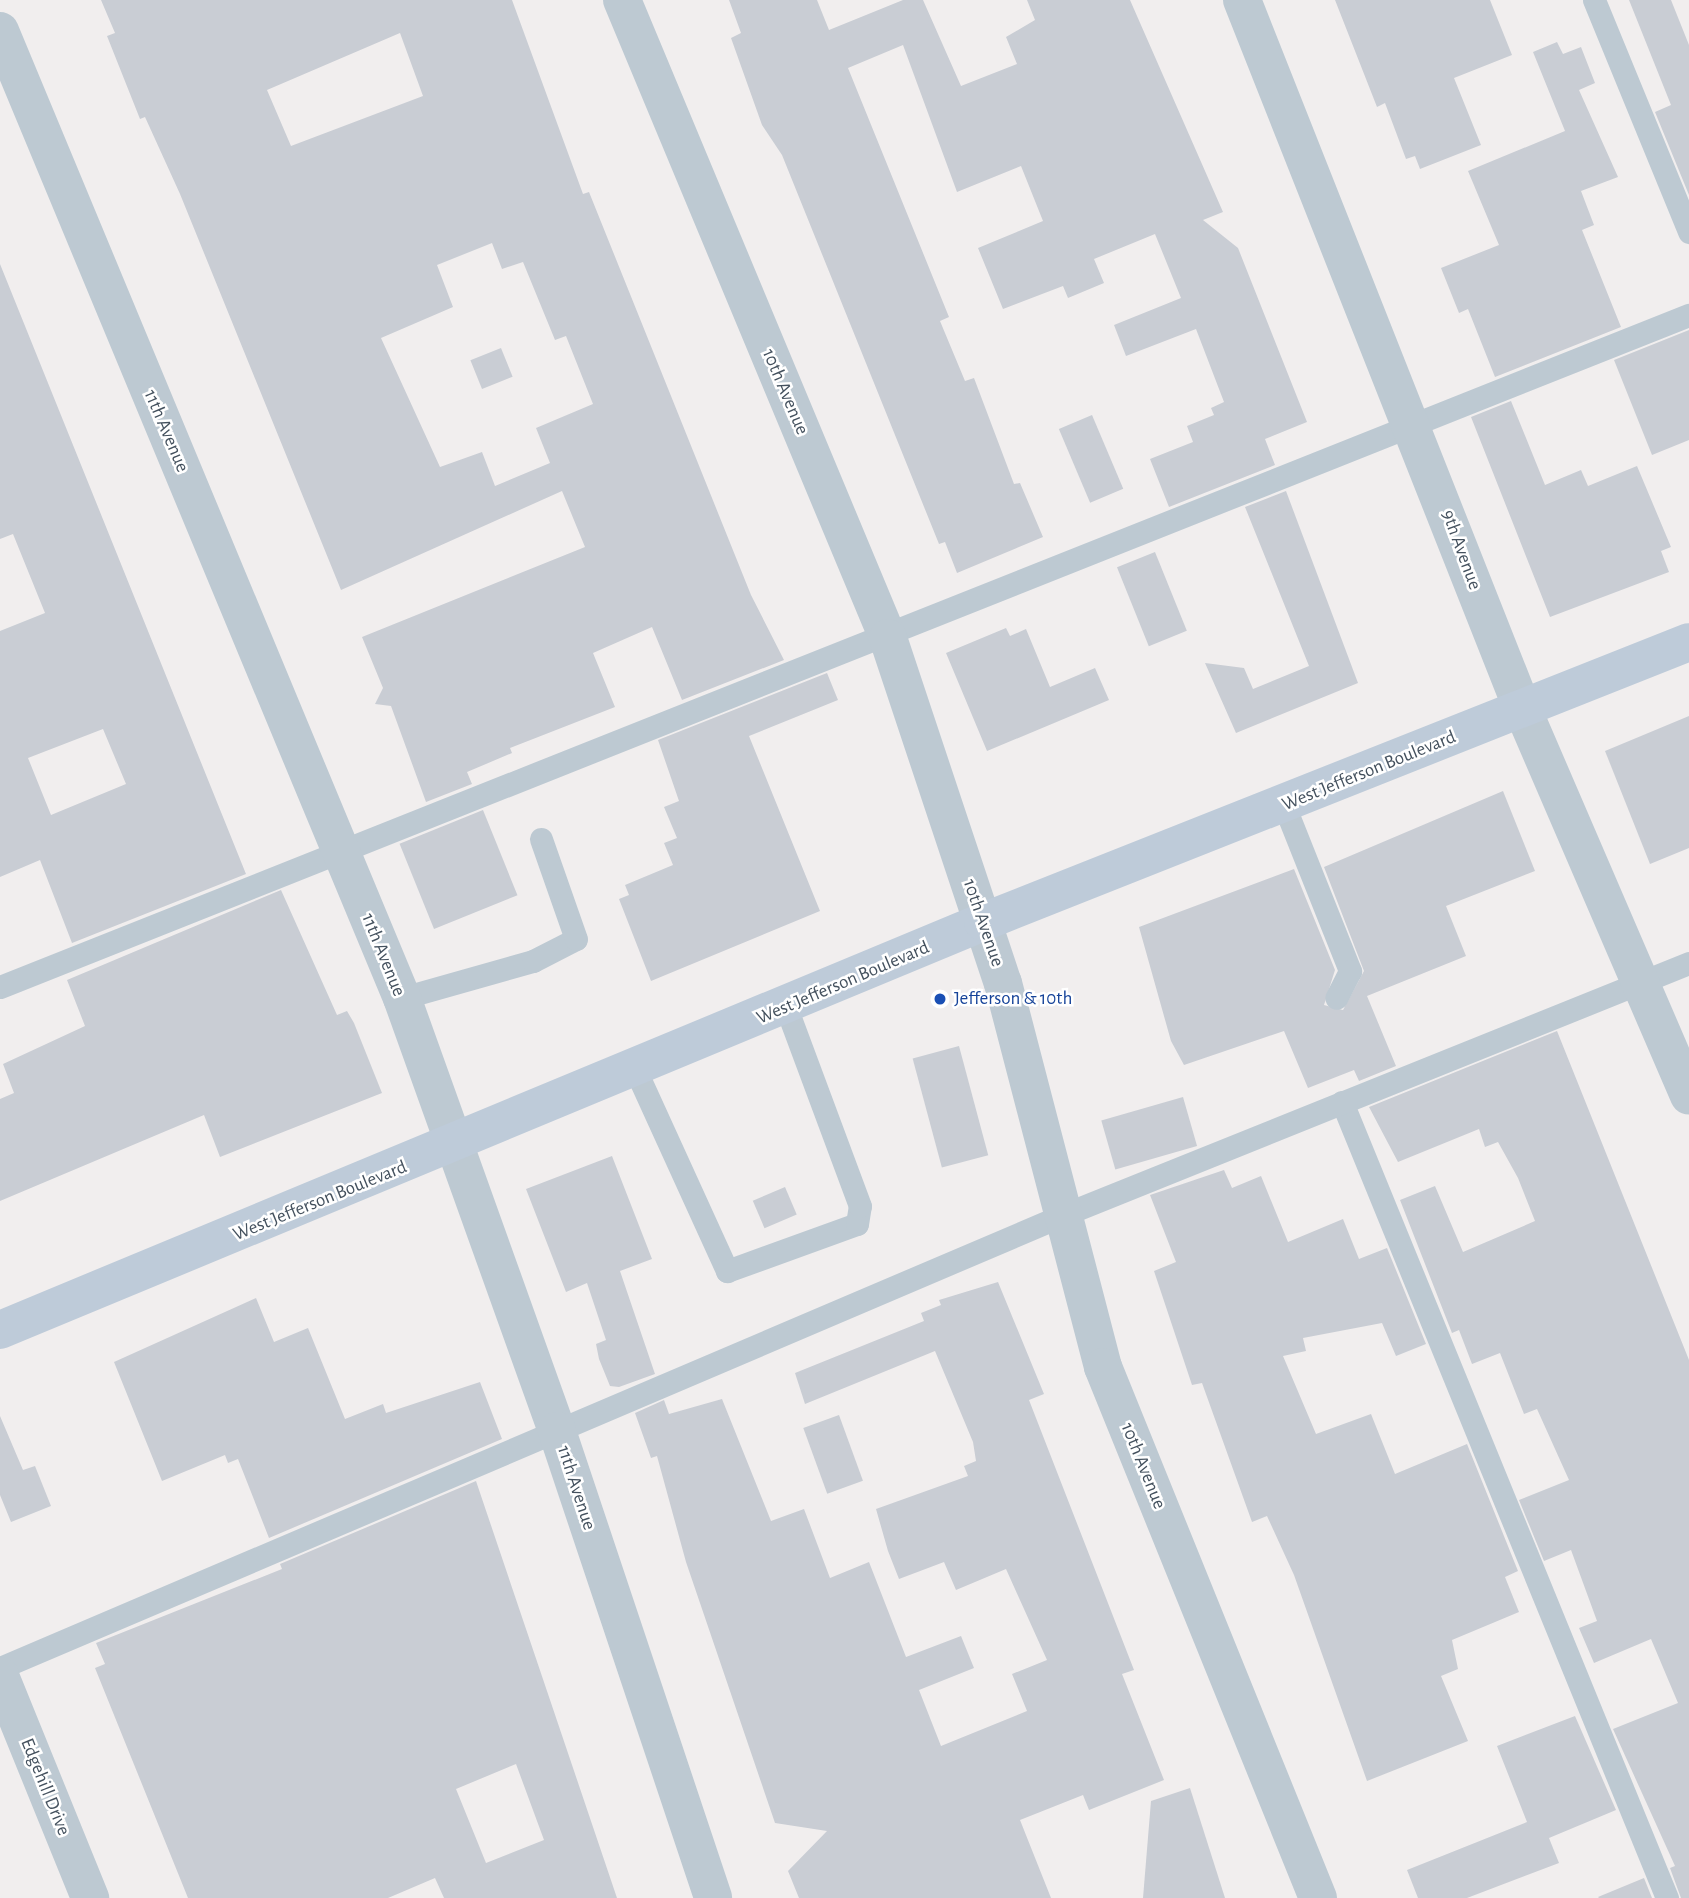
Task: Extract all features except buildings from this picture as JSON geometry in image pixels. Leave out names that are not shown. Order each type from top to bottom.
[{"type":"main road","name":"West Jefferson Boulevard","points":[[0,1330],[636,1071],[983,922],[1284,806],[1689,642]]},
{"type":"street","name":"10th Avenue","points":[[622,0],[888,638],[983,922],[1068,1213],[1104,1367],[1318,1898]]},
{"type":"street","name":"9th Avenue","points":[[1242,0],[1415,426],[1522,708],[1642,981],[1689,1096]]},
{"type":"street","name":"11th Avenue","points":[[0,31],[401,998],[557,1431],[713,1898]]},
{"type":"street","name":"Edgehill Drive","points":[[0,1676],[90,1898]]},
{"type":"lane","points":[[1594,0],[1689,232]]},
{"type":"lane","points":[[0,986],[338,848],[888,638],[1689,315]]},
{"type":"lane","points":[[1284,806],[1350,971],[1336,998]]},
{"type":"lane","points":[[401,998],[533,961],[576,939],[541,839]]},
{"type":"lane","points":[[0,1668],[1068,1213],[1689,962]]},
{"type":"lane","points":[[636,1071],[727,1271],[857,1224],[860,1206],[786,1007]]},
{"type":"lane","points":[[1342,1102],[1667,1898]]},
{"type":"place","name":"Jefferson & 10th","points":[[940,999]]}]
